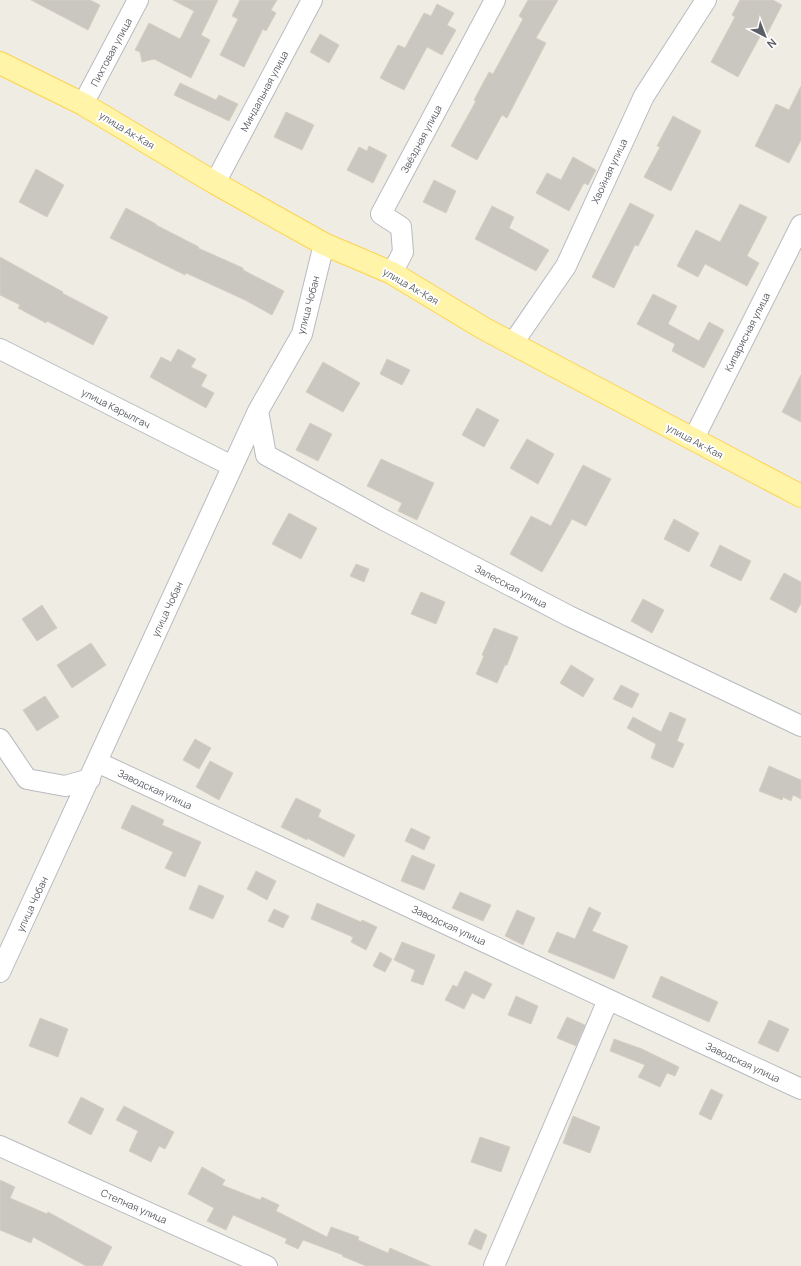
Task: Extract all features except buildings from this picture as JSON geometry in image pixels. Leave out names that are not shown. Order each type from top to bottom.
[{"type":"main road","name":"улица Ак-Кая","points":[[0,63],[83,104],[215,183],[324,244],[392,273],[483,328],[801,496]]},
{"type":"street","name":"Пихтовая улица","points":[[83,104],[138,0]]},
{"type":"street","name":"Миндальная улица","points":[[215,183],[312,0]]},
{"type":"street","name":"Звёздная улица","points":[[392,273],[404,252],[401,227],[381,214],[495,0]]},
{"type":"street","name":"Хвойная улица","points":[[513,343],[566,266],[644,96],[706,0]]},
{"type":"street","name":"Кипарисная улица","points":[[693,440],[801,225]]},
{"type":"street","name":"улица Чобан","points":[[1,967],[258,411],[302,334],[324,244]]},
{"type":"street","name":"улица Карылгач","points":[[0,349],[232,466]]},
{"type":"street","name":"Залесская улица","points":[[258,411],[266,455],[384,520],[569,616],[801,726]]},
{"type":"street","points":[[0,739],[27,779],[64,786],[93,770]]},
{"type":"street","name":"Заводская улица","points":[[93,770],[608,1000],[801,1089]]},
{"type":"street","points":[[494,1266],[608,1000]]},
{"type":"street","name":"Степная улица","points":[[0,1146],[268,1266]]}]
